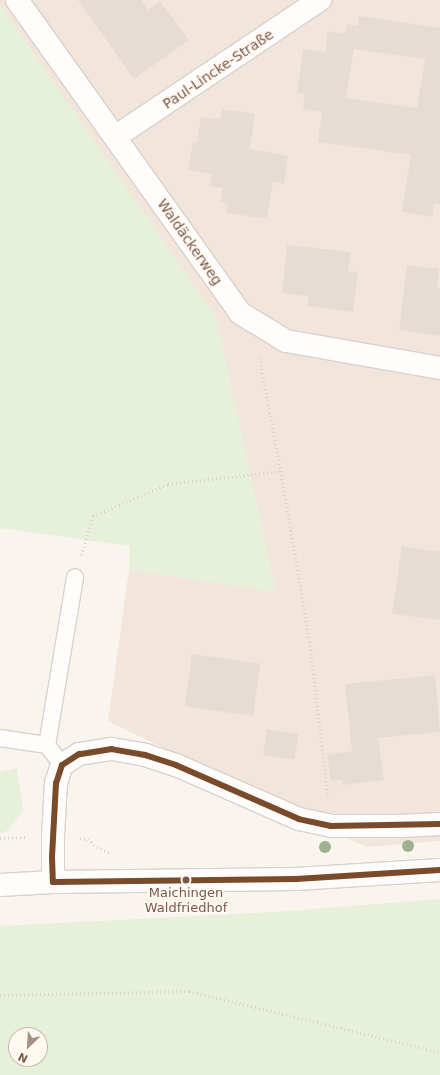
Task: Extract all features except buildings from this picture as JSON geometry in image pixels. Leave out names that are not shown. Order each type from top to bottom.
[{"type":"street","name":"Waldäckerweg","points":[[17,0],[240,313],[265,330],[286,341],[440,368]]},
{"type":"street","name":"Paul-Lincke-Straße","points":[[115,137],[320,0]]},
{"type":"street","points":[[53,882],[53,836],[56,784],[62,765],[79,754],[112,749],[146,755],[176,765],[299,819],[331,826],[401,826],[440,824]]},
{"type":"street","points":[[0,885],[53,882],[296,879],[440,870]]},
{"type":"lane","points":[[62,765],[48,745],[74,577]]},
{"type":"lane","points":[[0,738],[48,745]]},
{"type":"path","points":[[265,330],[260,365],[281,471],[310,642],[331,826]]},
{"type":"path","points":[[74,577],[93,516],[168,484],[281,471]]},
{"type":"path","points":[[53,836],[88,838],[97,847],[108,852],[116,853]]},
{"type":"path","points":[[0,995],[189,991],[440,1052]]},
{"type":"shaded area","points":[[0,0],[440,0],[440,841],[366,847],[108,721],[129,570],[276,591],[93,141],[0,5]]},
{"type":"green space","points":[[0,5],[216,317],[276,592],[129,570],[130,546],[0,528]]},
{"type":"green space","points":[[17,768],[23,811],[5,833],[0,833],[0,772]]},
{"type":"green space","points":[[440,899],[440,1075],[0,1075],[0,926],[275,912]]},
{"type":"transit line","points":[[440,824],[331,826],[299,819],[176,765],[145,755],[112,749],[79,754],[62,765],[56,783],[52,857],[53,882],[296,879],[440,870]]},
{"type":"place","name":"Maichingen Waldfriedhof","points":[[186,880]]}]
